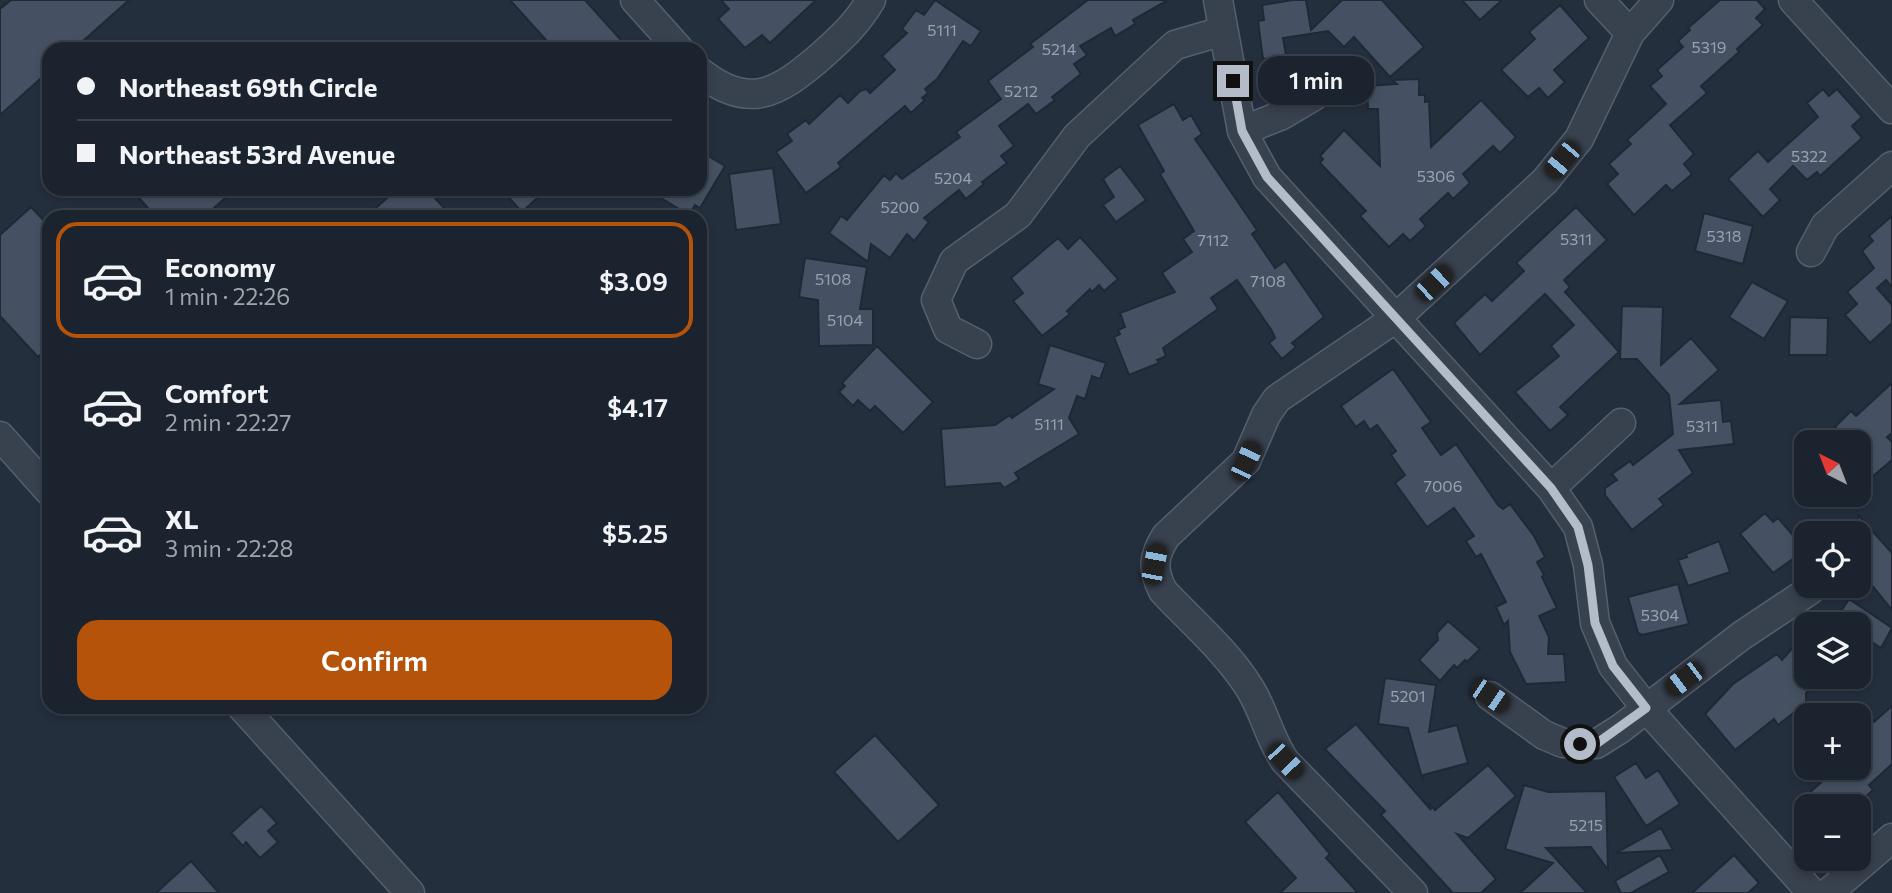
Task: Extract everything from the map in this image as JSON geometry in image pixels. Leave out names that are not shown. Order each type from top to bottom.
[{"type":"street","points":[[635,0],[673,42]]},
{"type":"street","points":[[707,77],[722,88],[746,94],[769,92],[790,83],[855,25],[871,0]]},
{"type":"street","points":[[1218,0],[1242,131],[1267,177],[1551,488],[1578,527],[1588,565],[1595,623],[1613,666],[1646,708],[1812,893]]},
{"type":"street","points":[[1599,0],[1630,33]]},
{"type":"street","points":[[1413,893],[1285,761],[1273,743],[1258,701],[1245,681],[1163,592],[1154,564],[1157,550],[1166,536],[1246,461],[1266,415],[1277,399],[1396,318],[1545,181],[1579,139],[1630,33],[1658,0]]},
{"type":"street","points":[[1793,0],[1892,109]]},
{"type":"street","points":[[977,344],[948,329],[936,300],[954,261],[1018,215],[1077,136],[1175,45],[1223,32]]},
{"type":"street","points":[[1242,131],[1282,115],[1314,96]]},
{"type":"street","points":[[1811,253],[1825,226],[1892,166]]},
{"type":"street","points":[[1551,488],[1621,423]]},
{"type":"street","points":[[0,436],[42,483]]},
{"type":"street","points":[[1490,696],[1544,735],[1563,743],[1596,744],[1741,636],[1798,598]]},
{"type":"street","points":[[248,714],[410,893]]},
{"type":"street","points":[[1828,893],[1892,838]]},
{"type":"building","points":[[11,0],[129,0],[82,42],[42,42],[42,77],[0,115],[0,9]]},
{"type":"building","points":[[510,0],[585,0],[623,42],[544,42],[546,40]]},
{"type":"building","points":[[721,0],[816,0],[770,43],[762,35],[745,48],[718,19],[729,9]]},
{"type":"building","points":[[935,0],[981,31],[971,46],[963,41],[937,79],[925,89],[928,93],[922,98],[925,100],[911,113],[905,106],[838,163],[841,167],[806,193],[776,152],[792,141],[787,134],[806,120],[809,124],[840,95],[848,103],[860,91],[866,89],[870,93],[895,70],[882,56],[907,33],[902,29],[916,10],[924,15]]},
{"type":"building","points":[[1088,0],[1168,0],[1133,20],[1135,24],[1115,36],[1111,28],[1080,46],[1087,55],[1074,64],[1081,74],[1052,97],[1055,100],[1036,114],[1028,104],[999,126],[1014,146],[1001,156],[1007,163],[982,182],[984,184],[966,199],[959,190],[924,218],[929,222],[914,241],[907,234],[890,258],[871,244],[868,262],[829,233],[841,216],[847,220],[884,175],[890,180],[896,173],[902,179],[960,137],[956,132],[1001,99],[988,81],[1033,47],[1030,44]]},
{"type":"building","points":[[1306,0],[1311,30],[1342,0],[1382,0],[1424,47],[1390,77],[1354,37],[1344,47],[1328,31],[1283,38],[1286,55],[1263,59],[1258,21],[1264,20],[1262,5]]},
{"type":"building","points":[[1462,0],[1502,0],[1480,20]]},
{"type":"building","points":[[1720,0],[1757,0],[1765,9],[1756,18],[1763,25],[1737,49],[1739,52],[1701,86],[1707,93],[1670,125],[1694,154],[1684,164],[1692,174],[1672,191],[1666,185],[1634,215],[1607,184],[1618,174],[1609,164],[1631,144],[1627,140],[1666,104],[1650,86],[1662,76],[1657,70],[1683,47],[1678,41],[1690,30],[1688,28]]},
{"type":"building","points":[[1560,5],[1589,38],[1554,70],[1565,82],[1548,98],[1539,88],[1528,97],[1501,70],[1535,39],[1529,32]]},
{"type":"building","points":[[1419,79],[1419,95],[1425,95],[1425,102],[1429,101],[1431,147],[1481,100],[1516,137],[1500,153],[1493,146],[1463,174],[1470,183],[1453,199],[1448,193],[1420,219],[1426,226],[1410,241],[1403,234],[1389,247],[1360,216],[1366,211],[1320,163],[1323,159],[1320,156],[1344,130],[1380,166],[1378,109],[1368,109],[1367,86],[1397,84],[1392,80]]},
{"type":"building","points":[[1823,89],[1829,96],[1837,89],[1862,117],[1852,126],[1862,138],[1820,176],[1817,172],[1807,180],[1793,166],[1770,189],[1780,200],[1763,217],[1728,179],[1758,151],[1768,162],[1818,117],[1807,103]]},
{"type":"building","points":[[1174,104],[1183,120],[1191,115],[1202,134],[1195,139],[1257,230],[1252,234],[1275,268],[1285,261],[1324,317],[1292,343],[1296,347],[1282,359],[1269,343],[1275,338],[1272,331],[1237,280],[1211,298],[1218,309],[1163,348],[1166,356],[1157,360],[1159,363],[1129,375],[1114,337],[1120,334],[1118,330],[1125,327],[1120,313],[1175,292],[1162,273],[1192,252],[1183,239],[1194,231],[1160,174],[1164,171],[1138,125]]},
{"type":"building","points":[[707,155],[725,166],[700,208],[695,205],[692,210],[681,210],[658,196],[707,196]]},
{"type":"building","points":[[1120,166],[1146,200],[1116,222],[1103,205],[1114,197],[1103,179]]},
{"type":"building","points":[[773,168],[781,224],[736,230],[729,174]]},
{"type":"building","points":[[227,196],[212,210],[150,210],[139,198]]},
{"type":"building","points":[[389,196],[433,196],[446,210],[374,210]]},
{"type":"building","points":[[507,196],[539,196],[524,210],[520,210]]},
{"type":"building","points":[[31,207],[42,219],[42,353],[38,357],[0,316],[0,235]]},
{"type":"building","points":[[1576,207],[1607,240],[1564,280],[1570,287],[1565,292],[1619,352],[1560,407],[1568,415],[1550,431],[1515,392],[1559,356],[1551,346],[1574,325],[1545,294],[1480,355],[1454,323],[1485,294],[1492,301],[1524,271],[1516,263]]},
{"type":"building","points":[[1704,213],[1753,226],[1743,264],[1695,251]]},
{"type":"building","points":[[1892,216],[1892,287],[1886,280],[1877,288],[1892,305],[1892,323],[1870,343],[1845,315],[1857,304],[1847,292],[1874,268],[1862,251],[1873,241],[1869,236]]},
{"type":"building","points":[[1080,237],[1118,279],[1104,291],[1099,285],[1092,292],[1090,289],[1067,311],[1070,314],[1042,336],[1013,301],[1023,293],[1011,278],[1058,238],[1068,249]]},
{"type":"building","points":[[805,258],[867,267],[860,309],[873,309],[873,345],[819,346],[818,300],[799,297]]},
{"type":"building","points":[[1752,282],[1788,301],[1764,339],[1729,317]]},
{"type":"building","points":[[1622,306],[1663,307],[1661,365],[1691,338],[1719,370],[1680,404],[1721,400],[1723,422],[1731,421],[1734,444],[1679,450],[1693,473],[1659,499],[1664,505],[1632,530],[1605,495],[1605,488],[1617,480],[1612,474],[1630,461],[1633,465],[1673,434],[1669,395],[1637,359],[1620,359]]},
{"type":"building","points":[[1790,317],[1828,318],[1827,355],[1789,355]]},
{"type":"building","points":[[1050,345],[1106,363],[1100,379],[1092,376],[1085,399],[1077,396],[1069,418],[1079,434],[1015,473],[1019,479],[1004,488],[1000,483],[945,487],[941,429],[995,425],[1010,415],[1012,418],[1054,389],[1038,384]]},
{"type":"building","points":[[877,346],[933,402],[903,433],[875,406],[870,411],[858,400],[853,406],[839,392],[845,386],[842,383]]},
{"type":"building","points":[[1393,369],[1431,422],[1422,428],[1441,455],[1456,444],[1498,505],[1503,509],[1510,504],[1534,536],[1545,557],[1537,562],[1557,608],[1539,616],[1549,637],[1548,654],[1564,654],[1566,682],[1526,684],[1510,652],[1508,621],[1504,625],[1496,607],[1506,602],[1481,554],[1476,557],[1466,541],[1474,536],[1454,508],[1427,527],[1395,483],[1405,475],[1391,455],[1396,451],[1377,425],[1370,430],[1364,421],[1356,427],[1341,406]]},
{"type":"building","points":[[1892,383],[1892,433],[1887,437],[1892,442],[1892,460],[1873,476],[1871,430],[1838,430],[1835,427],[1851,411],[1856,416]]},
{"type":"building","points":[[1765,513],[1773,522],[1778,518],[1794,537],[1794,558],[1773,573],[1740,534]]},
{"type":"building","points":[[1871,530],[1892,553],[1892,610],[1871,584]]},
{"type":"building","points":[[1719,541],[1730,572],[1688,586],[1678,560]]},
{"type":"building","points":[[1678,584],[1689,624],[1642,635],[1638,633],[1628,597]]},
{"type":"building","points":[[1849,599],[1868,612],[1840,612]]},
{"type":"building","points":[[1871,614],[1892,628],[1881,648],[1871,641]]},
{"type":"building","points":[[1448,621],[1480,649],[1467,662],[1465,660],[1457,668],[1454,665],[1440,681],[1419,660],[1438,640],[1437,633]]},
{"type":"building","points":[[1794,646],[1794,689],[1810,689],[1806,693],[1806,703],[1794,703],[1794,712],[1778,725],[1774,719],[1735,750],[1705,714],[1733,684],[1777,654],[1782,660]]},
{"type":"building","points":[[1385,678],[1436,685],[1429,732],[1457,725],[1468,763],[1423,775],[1423,781],[1408,728],[1378,724]]},
{"type":"building","points":[[1892,706],[1892,764],[1869,785],[1873,790],[1869,794],[1808,794],[1824,780],[1871,780],[1871,719],[1874,722]]},
{"type":"building","points":[[1356,724],[1431,810],[1429,803],[1435,810],[1488,765],[1516,796],[1468,838],[1457,834],[1496,879],[1481,893],[1453,893],[1381,815],[1385,811],[1325,749]]},
{"type":"building","points":[[875,735],[939,805],[898,842],[834,772]]},
{"type":"building","points":[[1636,763],[1646,778],[1658,770],[1680,804],[1646,826],[1614,777]]},
{"type":"building","points":[[1524,785],[1548,792],[1606,791],[1608,870],[1591,847],[1546,848],[1587,893],[1520,893],[1553,863],[1505,849]]},
{"type":"building","points":[[1278,792],[1330,854],[1326,858],[1358,893],[1280,893],[1296,878],[1245,822]]},
{"type":"building","points":[[261,806],[277,823],[268,831],[278,842],[260,858],[246,842],[243,846],[231,833]]},
{"type":"building","points":[[1661,828],[1673,850],[1616,853]]},
{"type":"building","points":[[1660,855],[1669,872],[1631,893],[1621,893],[1615,881]]},
{"type":"building","points":[[1734,855],[1759,883],[1748,893],[1692,893]]},
{"type":"building","points":[[191,861],[219,893],[156,893]]},
{"type":"route","points":[[1233,81],[1242,131],[1267,177],[1551,488],[1578,527],[1588,565],[1595,623],[1613,666],[1646,708],[1596,744],[1580,744]]}]
